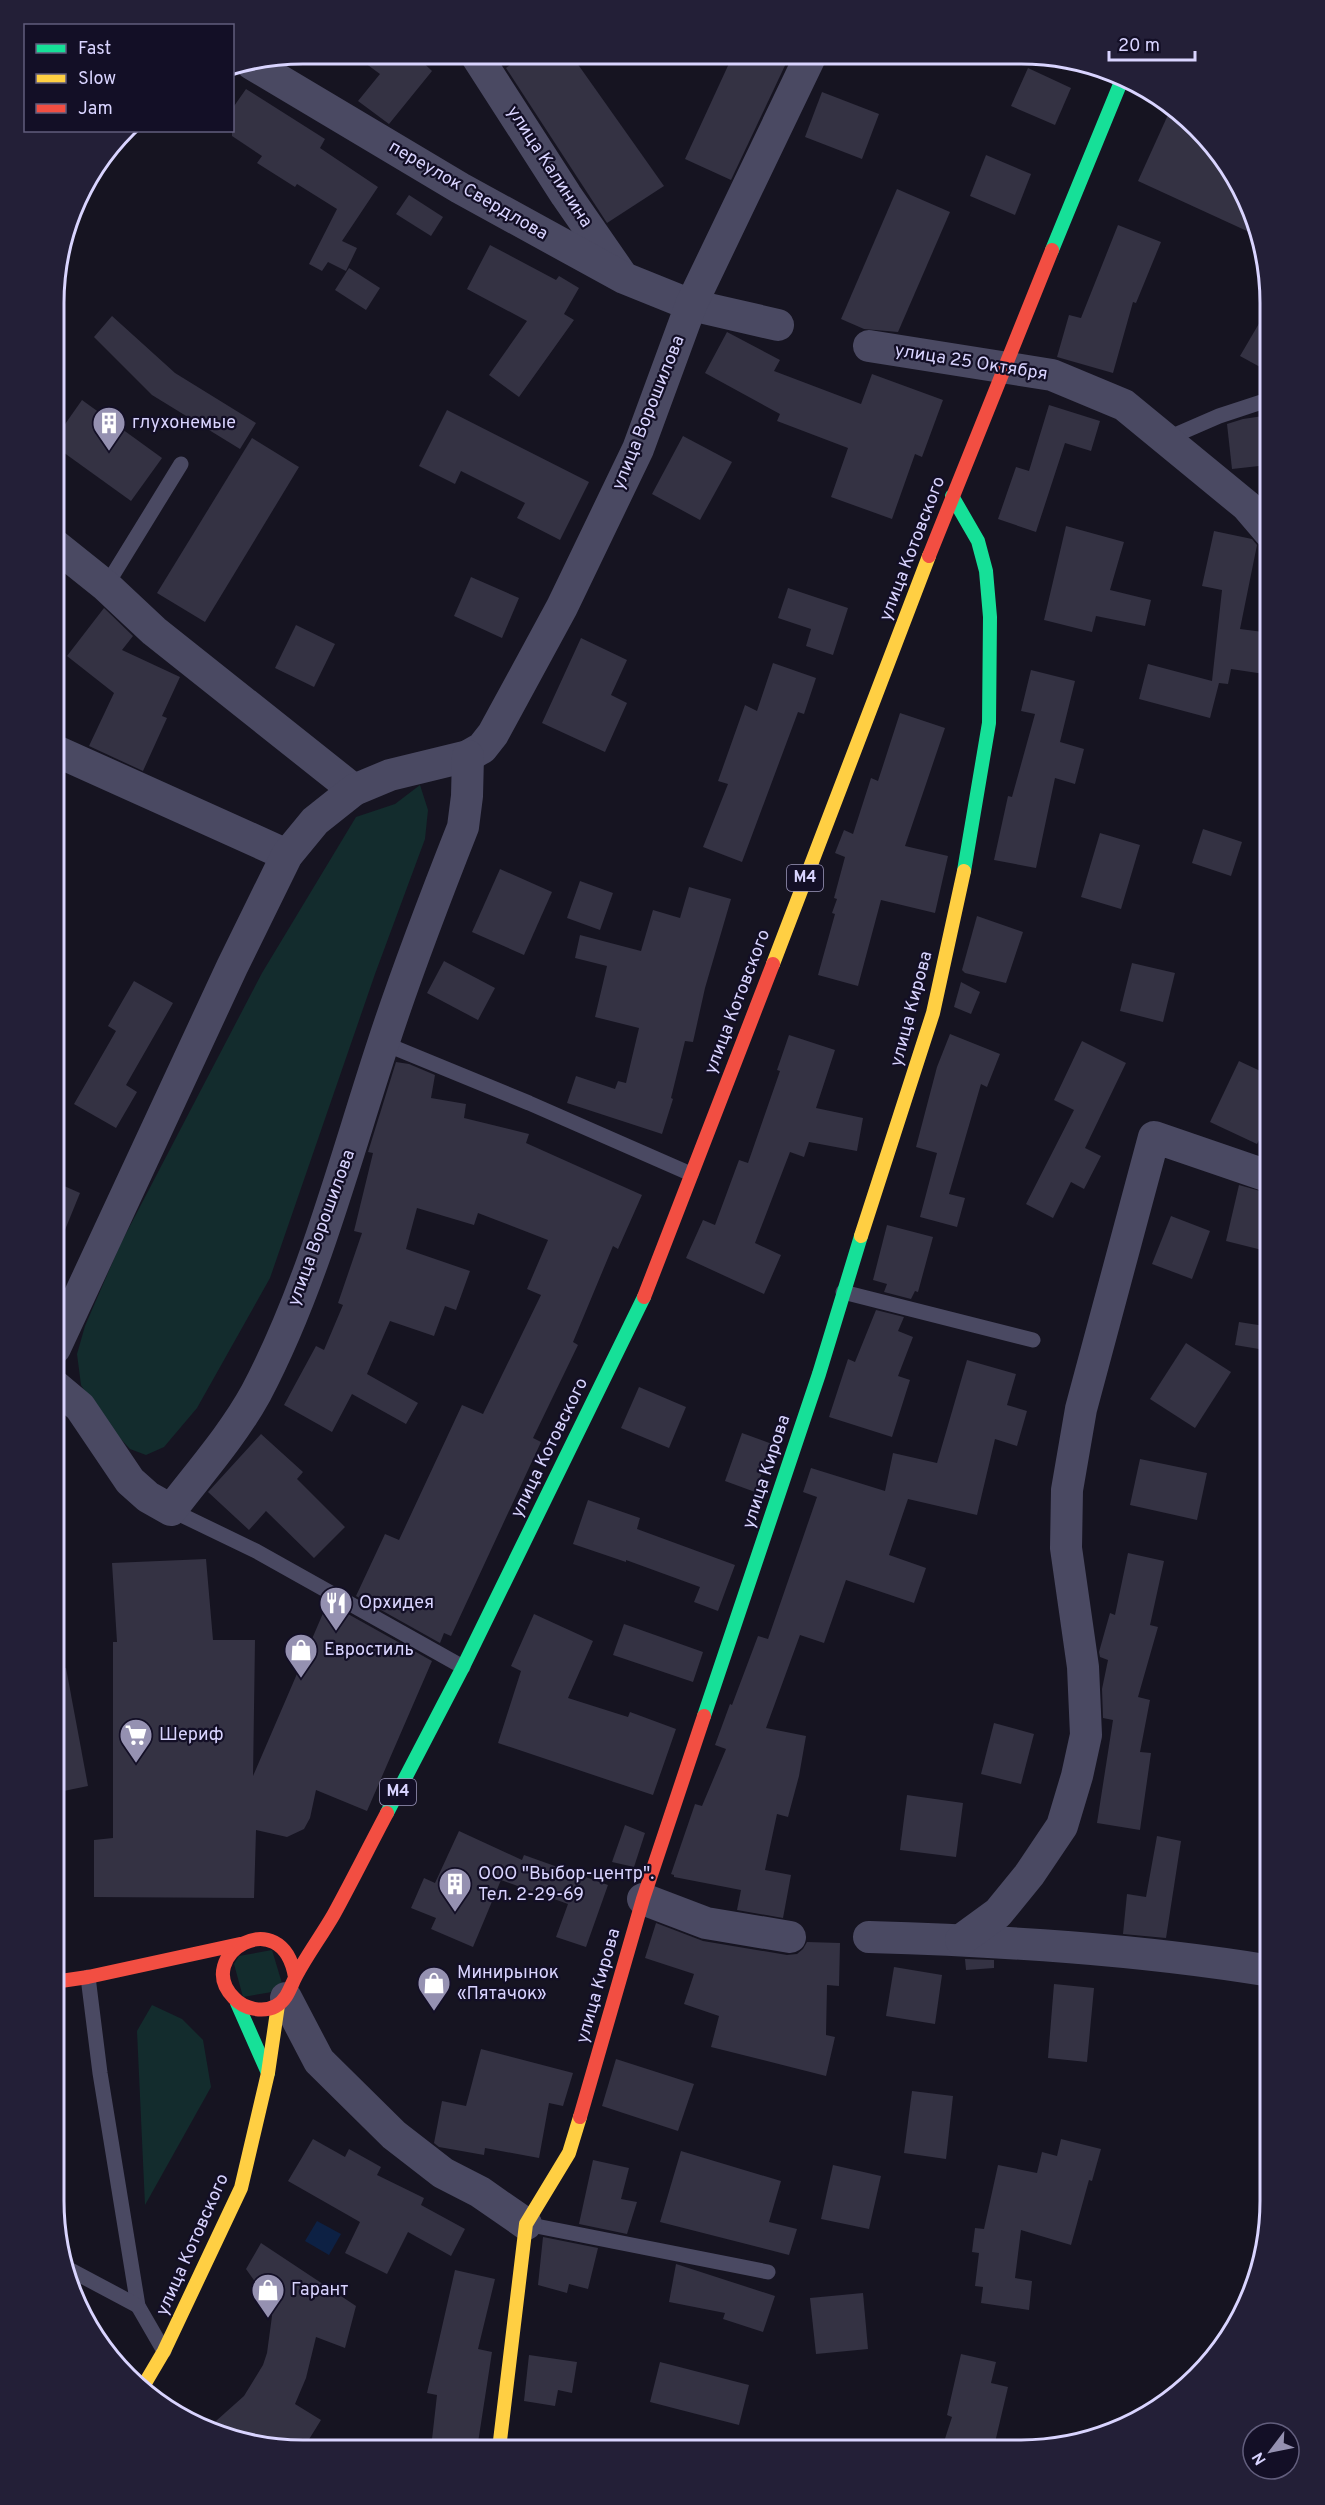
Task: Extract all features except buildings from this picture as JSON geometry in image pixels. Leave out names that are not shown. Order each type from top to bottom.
[{"type":"main road","name":"улица Котовского","points":[[146,2381],[164,2351],[241,2188],[286,1993],[333,1916],[463,1667],[650,1285],[952,496],[1119,86]]},
{"type":"main road","name":"улица Кирова","points":[[500,2440],[526,2224],[569,2153],[643,1899],[819,1374],[843,1292],[933,1013],[966,862],[989,723],[990,617],[986,571],[978,540],[952,496]]},
{"type":"main road","points":[[312,1923],[333,1916]]},
{"type":"main road","points":[[64,1981],[166,1961],[282,1932]]},
{"type":"main road","points":[[212,1985],[256,2010],[286,1993],[294,1966],[290,1955],[272,1941],[261,1939]]},
{"type":"main road","points":[[240,1944],[231,1952],[226,1962],[223,1973],[225,1985],[234,1999],[268,2073]]},
{"type":"main road","points":[[166,1961],[184,1971]]},
{"type":"street","name":"улица Калинина","points":[[482,64],[566,195],[624,278]]},
{"type":"street","name":"улица Ворошилова","points":[[64,1329],[232,967],[287,855],[315,821],[354,790],[390,775],[468,756],[482,748],[492,734],[562,607],[638,449],[691,305],[807,64]]},
{"type":"street","name":"переулок Свердлова","points":[[260,69],[460,188],[624,278],[691,305],[778,325]]},
{"type":"street","name":"улица 25 Октября","points":[[869,346],[1052,375],[1124,405],[1247,506],[1260,521]]},
{"type":"street","points":[[64,552],[106,586],[154,631],[354,790]]},
{"type":"street","points":[[64,755],[287,855]]},
{"type":"street","name":"улица Ворошилова","points":[[171,1510],[235,1427],[256,1393],[281,1339],[326,1225],[383,1043],[463,826],[467,796],[468,756]]},
{"type":"street","points":[[961,1940],[998,1913],[1029,1875],[1062,1827],[1077,1776],[1086,1735],[1083,1667],[1066,1548],[1067,1490],[1081,1409],[1154,1137],[1260,1173]]},
{"type":"street","points":[[64,1394],[80,1407],[129,1480],[148,1497],[171,1510]]},
{"type":"street","points":[[643,1899],[706,1923],[790,1937]]},
{"type":"street","points":[[869,1937],[1062,1945],[1201,1960],[1260,1969]]},
{"type":"street","points":[[286,1993],[319,2061],[394,2135],[443,2173],[480,2192],[526,2224]]},
{"type":"lane","points":[[1167,439],[1220,416],[1260,403]]},
{"type":"lane","points":[[106,586],[181,464]]},
{"type":"lane","points":[[383,1043],[529,1103],[691,1174]]},
{"type":"lane","points":[[843,1292],[1033,1340]]},
{"type":"lane","points":[[171,1510],[256,1551],[463,1667]]},
{"type":"lane","points":[[88,1977],[100,2073],[138,2306],[164,2351]]},
{"type":"lane","points":[[526,2224],[768,2272]]},
{"type":"lane","points":[[76,2273],[138,2306]]},
{"type":"green space","points":[[420,785],[428,810],[425,839],[375,974],[270,1278],[197,1408],[164,1447],[146,1455],[130,1449],[104,1421],[81,1385],[77,1354],[85,1326],[120,1245],[262,973],[356,817],[395,804]]},
{"type":"green space","points":[[272,1950],[284,1990],[243,1997],[234,1964],[239,1956]]},
{"type":"green space","points":[[152,2005],[182,2019],[203,2040],[211,2087],[145,2205],[137,2031]]},
{"type":"water","points":[[317,2221],[341,2234],[329,2255],[305,2241]]},
{"type":"traffic: fast","points":[[1052,250],[1119,86]]},
{"type":"traffic: fast","points":[[952,496],[978,541],[986,571],[990,617],[989,723],[964,871]]},
{"type":"traffic: fast","points":[[704,1716],[819,1374],[861,1236]]},
{"type":"traffic: fast","points":[[387,1813],[463,1667],[644,1297]]},
{"type":"traffic: fast","points":[[237,2003],[268,2073]]},
{"type":"traffic: slow","points":[[773,964],[929,556]]},
{"type":"traffic: slow","points":[[861,1236],[933,1013],[964,871]]},
{"type":"traffic: slow","points":[[146,2381],[164,2351],[241,2188],[268,2073],[278,2005]]},
{"type":"traffic: slow","points":[[500,2440],[526,2224],[569,2153],[580,2117]]},
{"type":"traffic: jam","points":[[929,556],[1052,250]]},
{"type":"traffic: jam","points":[[644,1297],[773,964]]},
{"type":"traffic: jam","points":[[580,2117],[643,1899],[704,1716]]},
{"type":"traffic: jam","points":[[295,1977],[287,1954],[274,1942],[259,1939],[244,1943],[231,1953],[224,1966],[224,1982],[238,2002],[260,2009],[271,2008],[280,2003],[334,1914],[387,1813]]},
{"type":"traffic: jam","points":[[64,1981],[240,1944]]},
{"type":"place","name":"глухонемые","points":[[109,452]]},
{"type":"place","name":"Орхидея","points":[[336,1632]]},
{"type":"place","name":"Евростиль","points":[[301,1679]]},
{"type":"place","name":"Шериф","points":[[136,1764]]},
{"type":"place","name":"ООО \"Выбор-центр\". Тел. 2-29-69","points":[[455,1913]]},
{"type":"place","name":"Минирынок «Пятачок»","points":[[434,2012]]},
{"type":"place","name":"Гарант","points":[[268,2319]]}]
